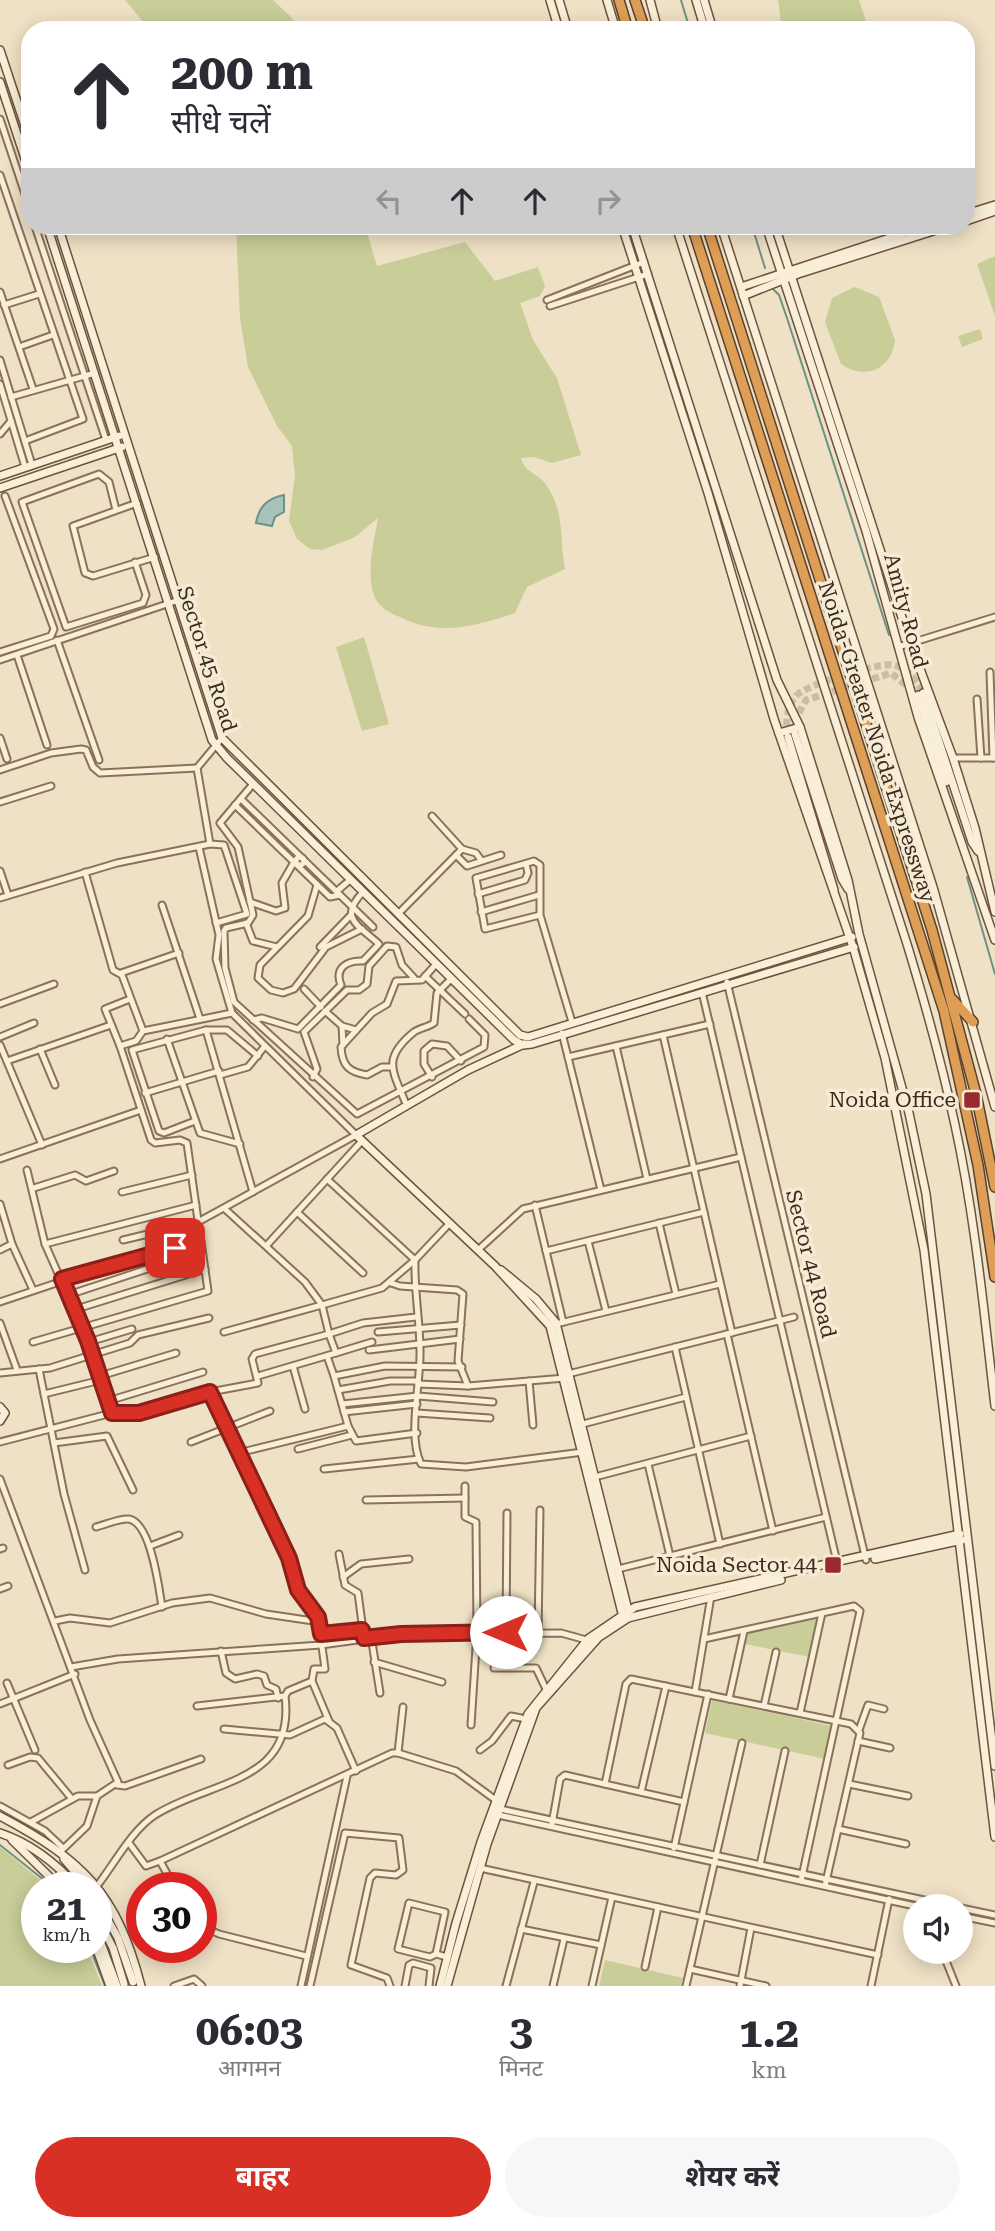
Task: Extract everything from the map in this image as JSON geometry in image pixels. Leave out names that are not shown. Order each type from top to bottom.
[{"type":"highway","points":[[619,0],[625,21]]},
{"type":"highway","points":[[635,0],[642,21]]},
{"type":"highway","name":"Noida-Greater Noida Expressway","points":[[695,235],[944,1012],[978,1165],[995,1277]]},
{"type":"highway","name":"Noida-Greater Noida Expressway","points":[[710,235],[932,930],[995,1187]]},
{"type":"highway","points":[[950,998],[973,1023]]},
{"type":"street","points":[[550,0],[556,21]]},
{"type":"street","points":[[559,0],[565,21]]},
{"type":"street","points":[[607,0],[613,21]]},
{"type":"street","points":[[650,0],[656,21]]},
{"type":"street","points":[[696,0],[702,21]]},
{"type":"street","points":[[704,0],[710,21]]},
{"type":"street","points":[[0,50],[21,114]]},
{"type":"street","points":[[0,82],[21,146]]},
{"type":"street","points":[[0,119],[21,182]]},
{"type":"street","points":[[0,175],[82,421],[26,441]]},
{"type":"street","points":[[975,211],[995,205]]},
{"type":"street","points":[[975,217],[995,211]]},
{"type":"street","points":[[38,235],[106,440]]},
{"type":"street","name":"Sector 45 Road","points":[[50,235],[216,746],[451,979],[521,1039]]},
{"type":"street","name":"Sector 45 Road","points":[[61,235],[222,738],[399,913],[521,1039]]},
{"type":"street","points":[[625,235],[704,481],[779,733],[853,947],[885,1058],[909,1165],[924,1250],[995,1837]]},
{"type":"street","points":[[635,235],[777,680],[850,893],[859,934],[893,1049],[926,1194],[995,1766]]},
{"type":"street","points":[[679,235],[907,944],[936,1048],[955,1126],[974,1231],[995,1406]]},
{"type":"street","points":[[724,235],[991,1073],[995,1107]]},
{"type":"street","points":[[769,235],[786,279]]},
{"type":"street","points":[[777,235],[786,279]]},
{"type":"street","points":[[743,296],[902,235]]},
{"type":"street","points":[[741,287],[786,279],[922,235]]},
{"type":"street","points":[[644,262],[549,303],[648,274]]},
{"type":"street","name":"Amity Road","points":[[786,279],[910,644],[928,685],[953,758],[995,912]]},
{"type":"street","name":"Amity Road","points":[[786,279],[866,531],[897,648],[995,940]]},
{"type":"street","points":[[0,292],[33,389]]},
{"type":"street","points":[[4,305],[39,295]]},
{"type":"street","points":[[19,347],[53,335]]},
{"type":"street","points":[[0,359],[26,441],[29,466]]},
{"type":"street","points":[[11,397],[94,373]]},
{"type":"street","points":[[0,384],[29,466]]},
{"type":"street","points":[[1,430],[11,421]]},
{"type":"street","points":[[0,476],[126,433]]},
{"type":"street","points":[[0,488],[130,444]]},
{"type":"street","points":[[116,510],[109,482],[99,474],[22,502],[66,627],[143,603],[146,595],[135,562]]},
{"type":"street","points":[[0,652],[51,636],[54,629],[5,496]]},
{"type":"street","points":[[137,503],[73,526],[85,573],[93,576],[155,557]]},
{"type":"street","points":[[0,660],[179,600]]},
{"type":"street","points":[[897,648],[995,617]]},
{"type":"street","points":[[57,640],[99,761]]},
{"type":"street","points":[[17,655],[47,745]]},
{"type":"street","points":[[953,758],[994,758],[990,672]]},
{"type":"street","points":[[967,856],[921,694],[972,842],[981,857]]},
{"type":"street","points":[[977,699],[981,758]]},
{"type":"street","points":[[779,733],[795,733]]},
{"type":"street","points":[[795,733],[834,883],[834,898]]},
{"type":"street","points":[[0,738],[7,758]]},
{"type":"street","points":[[0,770],[51,753],[81,749],[86,750],[93,767],[100,773],[197,768],[222,738]]},
{"type":"street","points":[[197,768],[210,844]]},
{"type":"street","points":[[253,784],[220,823],[239,847],[253,915],[246,923],[225,929],[224,960],[232,999],[313,1077],[357,1114],[432,1077],[485,1045],[485,1035],[425,976]]},
{"type":"street","points":[[0,802],[51,786]]},
{"type":"street","points":[[241,799],[373,927]]},
{"type":"street","points":[[235,805],[330,897],[339,893],[350,880]]},
{"type":"street","points":[[432,816],[462,849],[476,853],[481,860]]},
{"type":"street","points":[[0,898],[85,872],[199,846],[224,845],[247,914],[216,923]]},
{"type":"street","points":[[199,846],[219,935],[216,959],[232,1013],[361,1142],[495,1266],[550,1325],[618,1569],[625,1612]]},
{"type":"street","points":[[399,913],[462,849]]},
{"type":"street","points":[[456,855],[467,866],[501,855]]},
{"type":"street","points":[[250,902],[276,911],[285,908],[282,883],[296,864],[296,859],[303,858]]},
{"type":"street","points":[[540,915],[487,930],[481,912],[478,877],[534,862],[540,865],[540,915],[572,1023]]},
{"type":"street","points":[[478,894],[525,880],[528,873],[526,864]]},
{"type":"street","points":[[0,871],[8,895]]},
{"type":"street","points":[[85,872],[113,970],[121,973],[179,953]]},
{"type":"street","points":[[304,989],[283,993],[262,984],[258,972],[264,960],[308,916],[317,885]]},
{"type":"street","points":[[313,1077],[317,1069],[310,1042],[304,1034],[341,985],[341,968],[350,961],[363,961],[379,944],[351,915],[351,904],[363,892]]},
{"type":"street","points":[[481,912],[539,895]]},
{"type":"street","points":[[162,905],[200,1019]]},
{"type":"street","points":[[320,947],[351,915]]},
{"type":"street","points":[[246,923],[251,939],[260,945],[277,947]]},
{"type":"street","points":[[294,989],[326,947],[362,929]]},
{"type":"street","points":[[123,1240],[198,1222],[225,1209],[521,1039],[859,934]]},
{"type":"street","points":[[521,1039],[563,1035],[862,944]]},
{"type":"street","points":[[260,945],[264,960]]},
{"type":"street","points":[[253,1020],[262,1018],[298,1030],[347,990],[356,990],[367,984],[369,966],[387,946],[395,946],[402,965],[414,978]]},
{"type":"street","points":[[343,1045],[372,1013],[387,1004],[397,981],[414,978],[422,980],[436,964]]},
{"type":"street","points":[[121,973],[143,1031]]},
{"type":"street","name":"Sector 44 Road","points":[[725,975],[866,1558]]},
{"type":"street","points":[[303,976],[304,989],[323,1009],[342,1026],[356,1030]]},
{"type":"street","points":[[406,1104],[390,1067],[392,1059],[412,1034],[434,1023],[440,990],[451,979]]},
{"type":"street","points":[[0,1003],[54,984]]},
{"type":"street","points":[[702,992],[837,1562]]},
{"type":"street","points":[[33,1342],[205,1293],[208,1288],[187,1143],[180,1140],[155,1143],[104,1009],[130,999]]},
{"type":"street","points":[[120,1046],[136,1041],[143,1031],[232,1013]]},
{"type":"street","points":[[0,1037],[34,1023]]},
{"type":"street","points":[[568,1057],[710,1024]]},
{"type":"street","points":[[7,1061],[111,1025]]},
{"type":"street","points":[[342,1026],[341,1051],[349,1070],[367,1075],[382,1067],[390,1067]]},
{"type":"street","points":[[560,1026],[601,1190]]},
{"type":"street","points":[[195,1121],[162,1133],[145,1093],[132,1050],[206,1030],[227,1030],[258,1056]]},
{"type":"street","points":[[206,1030],[253,1192]]},
{"type":"street","points":[[663,1035],[773,1531]]},
{"type":"street","points":[[167,1039],[200,1133],[240,1144]]},
{"type":"street","points":[[432,1077],[425,1068],[423,1054],[432,1044],[447,1046],[461,1061]]},
{"type":"street","points":[[0,1045],[42,1145]]},
{"type":"street","points":[[145,1093],[248,1067],[265,1046]]},
{"type":"street","points":[[616,1046],[647,1179]]},
{"type":"street","points":[[40,1049],[55,1085]]},
{"type":"street","points":[[0,1159],[141,1110]]},
{"type":"street","points":[[267,1245],[361,1142]]},
{"type":"street","points":[[478,1250],[516,1212],[535,1205],[741,1157]]},
{"type":"street","points":[[27,1170],[34,1188],[45,1244],[89,1342],[112,1413]]},
{"type":"street","points":[[34,1188],[75,1175],[86,1181],[114,1171]]},
{"type":"street","points":[[122,1192],[192,1175]]},
{"type":"street","points":[[327,1179],[415,1260],[414,1287],[419,1342],[417,1433],[419,1459],[423,1465],[466,1467],[586,1451]]},
{"type":"street","points":[[0,1204],[12,1244],[33,1290]]},
{"type":"street","points":[[45,1244],[196,1205]]},
{"type":"street","points":[[535,1205],[560,1323],[566,1377]]},
{"type":"street","points":[[225,1209],[305,1282],[322,1305],[336,1353]]},
{"type":"street","points":[[297,1212],[363,1273]]},
{"type":"street","points":[[546,1251],[704,1212]]},
{"type":"street","points":[[659,1223],[676,1294]]},
{"type":"street","points":[[223,1332],[355,1298],[391,1283],[449,1224]]},
{"type":"street","points":[[588,1241],[606,1311]]},
{"type":"street","points":[[0,1302],[62,1279],[201,1242]]},
{"type":"street","points":[[0,1250],[12,1244]]},
{"type":"street","points":[[68,1295],[202,1251]]},
{"type":"street","points":[[495,1266],[536,1299],[560,1323]]},
{"type":"street","points":[[73,1310],[205,1269]]},
{"type":"street","points":[[391,1283],[460,1291],[463,1297],[458,1361],[468,1386]]},
{"type":"street","points":[[560,1323],[720,1284]]},
{"type":"street","points":[[338,1390],[390,1381],[468,1386],[566,1377],[806,1314]]},
{"type":"street","points":[[0,1442],[112,1413],[139,1413],[210,1392],[256,1384],[258,1376],[252,1359],[255,1354],[329,1335],[363,1323],[416,1317]]},
{"type":"street","points":[[0,1373],[39,1369],[130,1343],[138,1335],[209,1318]]},
{"type":"street","points":[[0,1323],[17,1370]]},
{"type":"street","points":[[378,1332],[461,1325]]},
{"type":"street","points":[[89,1342],[132,1329]]},
{"type":"street","points":[[369,1350],[460,1339]]},
{"type":"street","points":[[258,1376],[372,1342]]},
{"type":"street","points":[[675,1347],[720,1544]]},
{"type":"street","points":[[44,1394],[176,1353]]},
{"type":"street","points":[[327,1356],[348,1426],[359,1441],[417,1433]]},
{"type":"street","points":[[292,1366],[305,1409]]},
{"type":"street","points":[[334,1376],[385,1366],[462,1367]]},
{"type":"street","points":[[39,1369],[72,1528],[85,1570]]},
{"type":"street","points":[[108,1401],[204,1372]]},
{"type":"street","points":[[529,1381],[533,1425]]},
{"type":"street","points":[[210,1392],[289,1558],[298,1590],[320,1622],[325,1668],[314,1669],[312,1681],[329,1721],[337,1728],[356,1771]]},
{"type":"street","points":[[342,1404],[418,1396],[493,1402]]},
{"type":"street","points":[[579,1425],[686,1397]]},
{"type":"street","points":[[344,1412],[417,1404]]},
{"type":"street","points":[[0,1407],[5,1413],[1,1418]]},
{"type":"street","points":[[191,1442],[270,1411]]},
{"type":"street","points":[[417,1413],[490,1419]]},
{"type":"street","points":[[238,1454],[348,1426]]},
{"type":"street","points":[[298,1449],[352,1435]]},
{"type":"street","points":[[54,1443],[107,1436],[133,1489]]},
{"type":"street","points":[[593,1478],[751,1436]]},
{"type":"street","points":[[324,1469],[419,1459]]},
{"type":"street","points":[[648,1464],[670,1556]]},
{"type":"street","points":[[593,1478],[625,1612]]},
{"type":"street","points":[[0,1479],[55,1620],[90,1720],[111,1762],[117,1785]]},
{"type":"street","points":[[466,1486],[465,1517],[476,1522],[477,1632],[471,1725]]},
{"type":"street","points":[[366,1500],[465,1497]]},
{"type":"street","points":[[538,1633],[540,1510]]},
{"type":"street","points":[[506,1632],[507,1513]]},
{"type":"street","points":[[618,1569],[827,1517]]},
{"type":"street","points":[[96,1527],[129,1519],[137,1525],[150,1546],[162,1607]]},
{"type":"street","points":[[150,1546],[179,1535]]},
{"type":"street","points":[[440,1986],[447,1957],[536,1708],[590,1641],[638,1613],[969,1535]]},
{"type":"street","points":[[339,1555],[347,1588],[358,1593],[362,1630],[368,1637],[380,1693]]},
{"type":"street","points":[[447,1986],[526,1719],[533,1704],[590,1641],[625,1612],[837,1562],[866,1558]]},
{"type":"street","points":[[343,1577],[361,1564],[409,1559]]},
{"type":"street","points":[[0,1589],[8,1586]]},
{"type":"street","points":[[695,1692],[712,1596]]},
{"type":"street","points":[[55,1620],[70,1618],[110,1623],[162,1607],[210,1598],[266,1614],[320,1622]]},
{"type":"street","points":[[704,1639],[854,1606],[860,1611],[801,1878]]},
{"type":"street","points":[[800,1713],[822,1612]]},
{"type":"street","points":[[321,1634],[362,1630]]},
{"type":"street","points":[[729,1699],[744,1631]]},
{"type":"street","points":[[71,1667],[118,1659],[321,1645],[368,1637],[506,1632],[575,1634],[590,1641]]},
{"type":"street","points":[[105,1872],[153,1816],[262,1766],[272,1757],[284,1735],[281,1697],[276,1689],[267,1685],[264,1676],[257,1674],[235,1679],[226,1673],[222,1651]]},
{"type":"street","points":[[764,1706],[776,1652]]},
{"type":"street","points":[[374,1662],[442,1682]]},
{"type":"street","points":[[494,1668],[536,1668],[546,1689]]},
{"type":"street","points":[[0,1704],[75,1674]]},
{"type":"street","points":[[605,1784],[626,1684],[631,1679],[800,1713],[859,1730]]},
{"type":"street","points":[[197,1706],[281,1697],[288,1691],[312,1681]]},
{"type":"street","points":[[7,1683],[35,1750]]},
{"type":"street","points":[[641,1792],[666,1686]]},
{"type":"street","points":[[674,1850],[708,1694]]},
{"type":"street","points":[[826,1883],[859,1730],[867,1705],[884,1709]]},
{"type":"street","points":[[398,1752],[403,1707]]},
{"type":"street","points":[[480,1750],[492,1741],[511,1716],[526,1719]]},
{"type":"street","points":[[224,1729],[284,1735],[295,1733],[317,1720],[329,1721]]},
{"type":"street","points":[[858,1741],[890,1748]]},
{"type":"street","points":[[686,1986],[742,1743]]},
{"type":"street","points":[[759,1868],[785,1751]]},
{"type":"street","points":[[129,1843],[146,1866],[326,1782],[347,1776],[376,1758],[398,1752],[456,1771],[499,1807],[552,1824],[801,1878],[903,1897]]},
{"type":"street","points":[[8,1765],[30,1756],[38,1758],[72,1799]]},
{"type":"street","points":[[31,1822],[72,1799],[85,1795],[97,1796],[117,1785],[125,1786],[201,1759]]},
{"type":"street","points":[[301,1986],[347,1776]]},
{"type":"street","points":[[552,1824],[562,1776],[684,1802]]},
{"type":"street","points":[[849,1784],[908,1796]]},
{"type":"street","points":[[59,1849],[87,1826],[97,1796]]},
{"type":"street","points":[[0,1806],[52,1836],[59,1849],[80,1872]]},
{"type":"street","points":[[0,1816],[59,1849]]},
{"type":"street","points":[[838,1829],[906,1844]]},
{"type":"street","points":[[310,1986],[345,1833],[399,1838],[403,1870],[397,1875],[375,1873],[370,1878],[351,1965],[387,1978],[390,1986]]},
{"type":"street","points":[[3,1834],[24,1843],[60,1872]]},
{"type":"street","points":[[3,1834],[48,1872]]},
{"type":"street","points":[[160,1861],[166,1872]]},
{"type":"street","points":[[56,1868],[59,1872]]},
{"type":"street","points":[[480,1868],[534,1882],[878,1955]]},
{"type":"street","points":[[506,1986],[534,1882]]},
{"type":"street","points":[[826,1883],[903,1903]]},
{"type":"street","points":[[871,1986],[891,1893]]},
{"type":"street","points":[[592,1986],[612,1897]]},
{"type":"street","points":[[436,1954],[444,1912],[409,1903],[398,1949],[430,1957],[436,1954],[447,1957]]},
{"type":"street","points":[[645,1967],[658,1907]]},
{"type":"street","points":[[973,1910],[995,1915]]},
{"type":"street","points":[[112,1911],[120,1921],[141,1986]]},
{"type":"street","points":[[973,1918],[995,1923]]},
{"type":"street","points":[[112,1927],[118,1938],[125,1984]]},
{"type":"street","points":[[521,1928],[601,1945]]},
{"type":"street","points":[[740,1983],[751,1928]]},
{"type":"street","points":[[217,1933],[306,1956]]},
{"type":"street","points":[[554,1986],[564,1939]]},
{"type":"street","points":[[112,1946],[125,1984]]},
{"type":"street","points":[[112,1960],[125,1984]]},
{"type":"street","points":[[102,1963],[110,1986]]},
{"type":"street","points":[[405,1986],[409,1965],[413,1963],[431,1968],[429,1986]]},
{"type":"street","points":[[947,1964],[956,1986]]},
{"type":"street","points":[[690,1969],[740,1983],[766,1986]]},
{"type":"street","points":[[174,1986],[194,1979],[202,1986]]},
{"type":"green space","points":[[125,0],[273,0],[294,21],[142,21]]},
{"type":"green space","points":[[778,0],[859,0],[866,21],[781,21]]},
{"type":"green space","points":[[236,235],[368,235],[377,266],[465,242],[495,281],[538,267],[545,286],[540,296],[520,303],[533,340],[557,378],[581,455],[552,463],[534,457],[521,458],[528,470],[544,482],[556,503],[565,569],[527,587],[515,613],[486,622],[457,627],[429,627],[386,610],[375,598],[371,578],[371,558],[378,518],[355,537],[322,550],[310,549],[297,539],[289,521],[295,476],[292,446],[277,426],[248,367],[240,318]]},
{"type":"green space","points":[[995,256],[995,316],[977,264]]},
{"type":"green space","points":[[855,287],[879,297],[895,340],[889,358],[883,365],[868,372],[859,372],[841,364],[825,322],[832,298]]},
{"type":"green space","points":[[980,329],[983,339],[962,347],[958,336]]},
{"type":"green space","points":[[364,637],[389,724],[362,731],[336,647]]},
{"type":"green space","points":[[817,1617],[810,1657],[745,1644],[747,1634]]},
{"type":"green space","points":[[712,1700],[832,1726],[825,1759],[705,1733]]},
{"type":"green space","points":[[0,1847],[30,1872],[21,1872],[21,1963],[93,1963],[102,1986],[0,1986]]},
{"type":"green space","points":[[605,1960],[683,1978],[681,1986],[599,1986]]},
{"type":"water","points":[[284,495],[284,512],[275,517],[272,526],[256,523],[265,504]]},
{"type":"waterway","points":[[681,0],[687,21]]},
{"type":"waterway","points":[[755,235],[765,268]]},
{"type":"waterway","points":[[773,289],[779,295],[787,318],[889,635]]},
{"type":"waterway","points":[[967,877],[995,974]]},
{"type":"waterway","points":[[0,1845],[34,1872]]},
{"type":"waterway","points":[[96,1963],[105,1986]]},
{"type":"tunnel","points":[[788,736],[787,715],[796,696],[813,686],[843,675],[893,665],[908,672],[923,693]]},
{"type":"tunnel","points":[[795,732],[793,724],[806,700],[891,673],[918,695]]},
{"type":"place","name":"Noida Office","points":[[972,1100]]},
{"type":"place","name":"Noida Sector 44","points":[[833,1565]]},
{"type":"route","points":[[175,1248],[62,1279],[88,1341],[112,1413],[139,1413],[210,1392],[289,1558],[298,1590],[318,1617],[321,1634],[362,1630],[364,1638],[401,1634],[506,1632]]}]
